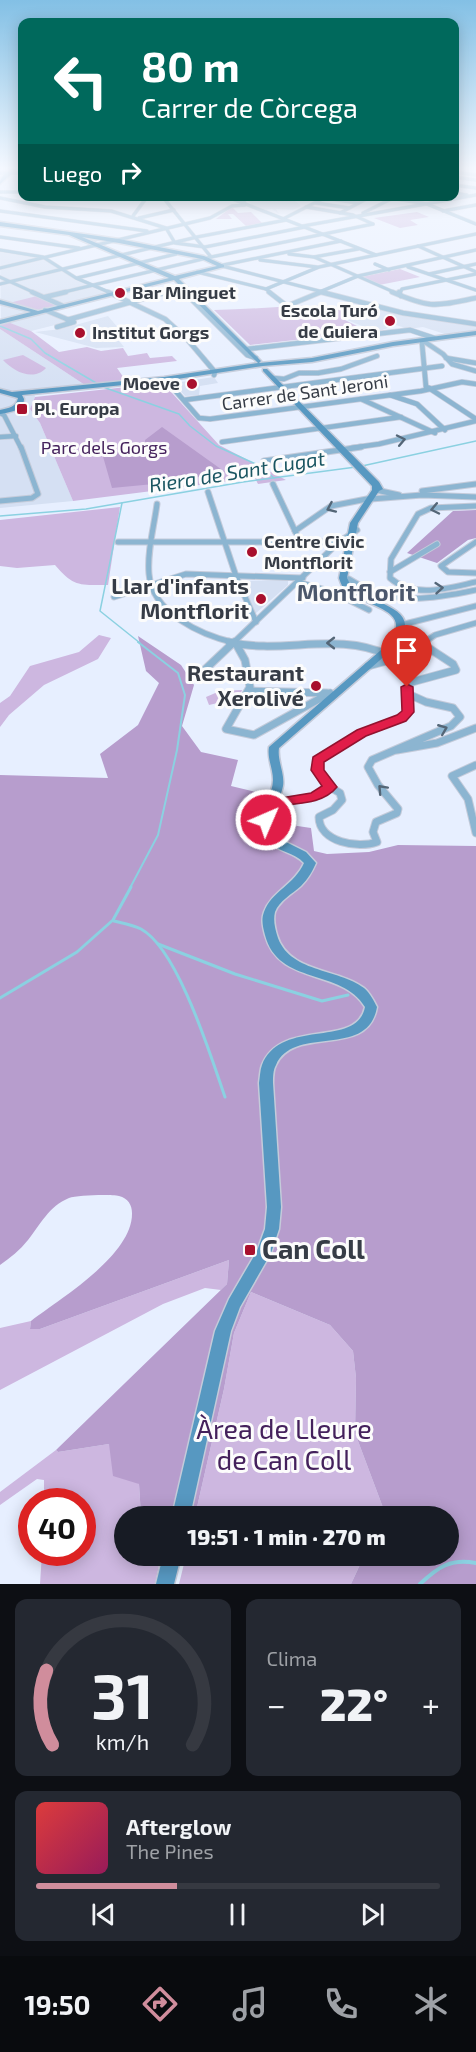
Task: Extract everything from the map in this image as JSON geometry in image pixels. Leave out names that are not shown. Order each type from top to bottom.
[{"type":"street","points":[[41,243],[84,249]]},
{"type":"street","points":[[91,243],[174,278],[265,367],[300,407],[369,477],[375,494]]},
{"type":"street","points":[[0,268],[111,243]]},
{"type":"street","points":[[126,243],[204,258],[222,266],[403,313],[476,324]]},
{"type":"street","points":[[0,284],[175,243],[205,247],[225,243]]},
{"type":"street","points":[[202,243],[211,257]]},
{"type":"street","points":[[45,297],[204,258],[280,243]]},
{"type":"street","points":[[1,321],[222,266],[332,243]]},
{"type":"street","points":[[346,243],[376,255]]},
{"type":"street","points":[[266,289],[318,267],[432,243]]},
{"type":"street","points":[[417,246],[476,273]]},
{"type":"street","points":[[280,254],[314,257],[359,248]]},
{"type":"street","points":[[0,250],[45,258],[76,278],[165,319],[213,371]]},
{"type":"street","points":[[197,272],[266,289],[283,304],[291,304],[358,276],[476,250]]},
{"type":"street","points":[[76,278],[176,254]]},
{"type":"street","points":[[314,257],[422,305],[436,306],[476,298]]},
{"type":"street","points":[[254,259],[318,267]]},
{"type":"street","points":[[375,264],[388,270]]},
{"type":"street","points":[[427,274],[476,264]]},
{"type":"street","points":[[406,266],[444,281],[474,288]]},
{"type":"street","points":[[401,296],[399,292],[402,289],[476,273]]},
{"type":"street","points":[[0,277],[63,306]]},
{"type":"street","points":[[67,320],[184,287]]},
{"type":"street","points":[[176,290],[184,291],[247,355],[284,379],[299,373],[318,374],[341,369],[377,356]]},
{"type":"street","points":[[0,302],[36,312]]},
{"type":"street","points":[[403,313],[422,305]]},
{"type":"street","points":[[45,310],[74,322]]},
{"type":"street","points":[[57,327],[99,315],[96,312]]},
{"type":"street","points":[[247,349],[410,330],[436,338]]},
{"type":"street","points":[[122,383],[166,380],[213,371],[333,360],[476,335]]},
{"type":"street","points":[[0,392],[36,393],[213,371],[265,367],[393,344],[476,335]]},
{"type":"street","points":[[393,344],[424,343],[436,338]]},
{"type":"street","points":[[424,343],[452,364],[476,371]]},
{"type":"street","points":[[424,343],[426,387],[476,420]]},
{"type":"street","points":[[446,358],[476,363]]},
{"type":"street","points":[[184,400],[442,366]]},
{"type":"street","name":"Carrer de Sant Jeroni","points":[[166,380],[199,418],[204,419],[390,395],[462,382],[476,384]]},
{"type":"street","points":[[414,403],[421,390]]},
{"type":"street","points":[[0,501],[36,497],[38,492],[16,436],[3,413],[19,405],[21,399],[36,393]]},
{"type":"street","points":[[14,394],[21,399]]},
{"type":"street","points":[[390,395],[414,403],[445,430]]},
{"type":"street","points":[[361,399],[435,433]]},
{"type":"street","points":[[222,442],[401,417]]},
{"type":"street","points":[[264,461],[343,450],[435,433],[476,420]]},
{"type":"street","points":[[0,437],[16,436]]},
{"type":"street","points":[[273,484],[300,542]]},
{"type":"street","points":[[375,494],[398,496],[476,484]]},
{"type":"street","points":[[208,492],[236,576],[256,622]]},
{"type":"street","points":[[375,494],[354,523],[349,579],[353,588],[400,612],[406,619],[403,625]]},
{"type":"street","points":[[295,531],[331,506],[375,494],[476,497]]},
{"type":"street","points":[[157,504],[149,572],[151,585],[162,603],[183,621],[211,635],[265,647],[336,642],[386,653]]},
{"type":"street","points":[[476,506],[431,508],[418,514],[391,559],[390,572],[390,578],[395,583],[417,589],[450,587],[476,582]]},
{"type":"street","points":[[197,677],[339,542],[354,532]]},
{"type":"street","points":[[183,1506],[223,1331],[234,1304],[264,1254],[272,1229],[274,1208],[268,1065],[277,1053],[289,1044],[348,1032],[364,1024],[371,1007],[363,993],[348,984],[300,968],[289,961],[273,942],[268,921],[270,909],[275,900],[307,871],[310,863],[304,856],[278,844],[269,837],[266,828],[266,820],[273,803],[278,779],[271,757],[274,747],[386,653],[405,634],[399,617],[393,610],[360,596],[346,586],[343,578],[354,532]]},
{"type":"street","points":[[118,542],[339,542]]},
{"type":"street","points":[[476,542],[441,566],[448,572],[476,573]]},
{"type":"street","points":[[390,572],[437,544]]},
{"type":"street","points":[[114,597],[124,596],[166,579],[194,573],[301,580],[333,592],[369,610]]},
{"type":"street","points":[[349,579],[370,592],[410,600],[438,598],[476,590]]},
{"type":"street","points":[[403,625],[476,606]]},
{"type":"street","points":[[372,665],[401,657],[435,635],[476,623]]},
{"type":"street","points":[[235,642],[244,660],[249,678],[249,691],[226,729],[254,735],[336,693]]},
{"type":"street","points":[[406,693],[426,702],[453,708],[460,717],[458,722],[372,760],[368,767],[378,786],[398,809],[397,813],[376,822],[373,832],[377,842],[364,846],[329,836],[319,825],[319,817],[333,810],[342,800],[340,794],[330,787],[317,770],[318,760],[362,733],[402,718],[408,712],[406,693],[410,683],[419,678],[456,670],[453,664],[421,643]]},
{"type":"street","points":[[249,691],[336,693]]},
{"type":"street","points":[[389,751],[437,743],[476,728]]},
{"type":"street","points":[[476,765],[458,771],[452,779],[468,799],[476,833]]},
{"type":"street","points":[[273,803],[315,797],[330,787]]},
{"type":"street","points":[[165,1584],[170,1566]]},
{"type":"shaded area","points":[[0,252],[44,259],[76,279],[109,293],[46,311],[67,322],[31,331],[1,320]]},
{"type":"shaded area","name":"Escola Turó de Guiera","points":[[370,306],[399,315],[476,326],[476,331],[448,335],[423,327],[408,329],[396,325],[377,332],[347,320],[367,317],[346,309]]},
{"type":"shaded area","name":"Institut Gorgs","points":[[108,316],[125,336],[116,337],[124,347],[96,348],[35,332],[61,329]]},
{"type":"shaded area","points":[[0,329],[85,385],[34,393],[35,397],[30,409],[40,423],[73,501],[0,508]]},
{"type":"shaded area","name":"Moeve","points":[[214,377],[218,383],[200,386],[199,395],[185,396],[174,383]]},
{"type":"shaded area","points":[[162,427],[225,472],[164,483],[112,488],[102,453],[140,449],[145,445],[145,440]]},
{"type":"shaded area","points":[[476,510],[476,538],[468,540],[437,563],[407,553],[453,511]]},
{"type":"shaded area","name":"Llar d'infants Montflorit","points":[[288,580],[288,585],[255,614],[242,581]]},
{"type":"shaded area","points":[[138,636],[181,665],[194,685],[182,726],[201,752],[238,760],[231,786],[269,795],[257,820],[311,828],[314,851],[327,854],[369,852],[398,845],[476,846],[476,1584],[351,1584],[359,1566],[459,1566],[459,1506],[382,1506],[355,1433],[356,1378],[353,1351],[330,1325],[251,1292],[234,1333],[224,1389],[197,1506],[140,1506],[139,1484],[113,1476],[109,1444],[58,1452],[56,1450],[227,1284],[229,1260],[40,1329],[30,1329],[31,1321],[93,1274],[121,1244],[129,1229],[132,1210],[127,1200],[115,1195],[79,1196],[62,1201],[46,1216],[22,1247],[0,1265],[0,775],[108,778],[100,754],[138,725],[159,683],[146,671]]},
{"type":"green space","points":[[400,269],[420,277],[379,285],[361,277]]},
{"type":"green space","points":[[37,296],[58,306],[39,310],[9,303]]},
{"type":"green space","points":[[322,304],[365,317],[343,319],[357,326],[333,329],[340,335],[250,345],[214,310],[311,306]]},
{"type":"green space","points":[[0,319],[31,331],[59,352],[87,347],[101,351],[123,348],[128,356],[147,353],[150,358],[172,356],[177,361],[117,368],[126,381],[85,385],[0,329]]},
{"type":"green space","points":[[23,355],[46,368],[29,375],[12,368],[3,360]]},
{"type":"green space","name":"Parc dels Gorgs","points":[[163,383],[219,445],[286,480],[258,484],[255,478],[73,501],[40,423],[30,409],[35,397]]},
{"type":"green space","points":[[120,507],[108,585],[90,585],[72,581],[55,565],[17,568],[0,566],[0,520]]},
{"type":"green space","points":[[99,635],[111,638],[98,659],[44,685],[9,715],[0,727],[0,703],[10,696],[30,666],[79,652]]},
{"type":"green space","points":[[242,690],[239,698],[209,705],[206,697],[220,691]]},
{"type":"green space","points":[[229,1260],[227,1284],[221,1290],[205,1288],[163,1304],[0,1390],[0,1328],[31,1321],[30,1329],[40,1329]]},
{"type":"green space","name":"Àrea de Lleure de Can Coll","points":[[251,1292],[330,1325],[353,1351],[356,1378],[355,1433],[382,1506],[197,1506],[224,1389],[234,1333]]},
{"type":"green space","points":[[109,1444],[139,1484],[140,1506],[114,1506],[114,1566],[159,1566],[155,1584],[40,1584],[41,1566],[96,1566],[96,1488],[44,1488],[44,1480],[37,1479],[24,1488],[18,1488],[18,1492],[0,1505],[0,1492],[56,1450],[58,1452]]},
{"type":"green space","points":[[184,1566],[359,1566],[351,1584],[179,1584]]},
{"type":"waterway","points":[[0,326],[31,339],[45,353],[103,387],[179,414],[190,426],[216,446],[258,465],[274,478]]},
{"type":"waterway","name":"Riera de Sant Cugat","points":[[362,466],[476,441]]},
{"type":"waterway","name":"Riera de Sant Cugat","points":[[274,478],[356,467]]},
{"type":"waterway","name":"Riera de Sant Cugat","points":[[0,516],[86,509],[274,478]]},
{"type":"waterway","points":[[122,503],[100,611],[140,643]]},
{"type":"waterway","points":[[130,888],[158,835],[177,750],[185,695],[178,673],[138,642]]},
{"type":"waterway","points":[[0,998],[77,952],[113,920],[131,887]]},
{"type":"waterway","points":[[114,921],[141,929],[155,940],[168,958],[192,1006],[225,1097]]},
{"type":"waterway","points":[[158,944],[235,974],[322,1001],[348,995]]},
{"type":"waterway","points":[[420,1584],[445,1565],[459,1562],[476,1563]]},
{"type":"place","name":"Bar Minguet","points":[[120,293]]},
{"type":"place","name":"Escola Turó de Guiera","points":[[390,321]]},
{"type":"place","name":"Institut Gorgs","points":[[80,333]]},
{"type":"place","name":"Moeve","points":[[192,384]]},
{"type":"place","name":"Pl. Europa","points":[[22,409]]},
{"type":"place","name":"Centre Civic Montflorit","points":[[252,552]]},
{"type":"place","name":"Llar d'infants Montflorit","points":[[261,599]]},
{"type":"place","name":"Restaurant Xerolivé","points":[[316,686]]},
{"type":"place","name":"Can Coll","points":[[250,1250]]},
{"type":"district","name":"Montflorit","points":[[356,593]]},
{"type":"route","points":[[266,820],[273,803],[315,797],[330,787],[327,780],[317,770],[318,760],[362,733],[402,718],[408,712],[407,687]]}]
